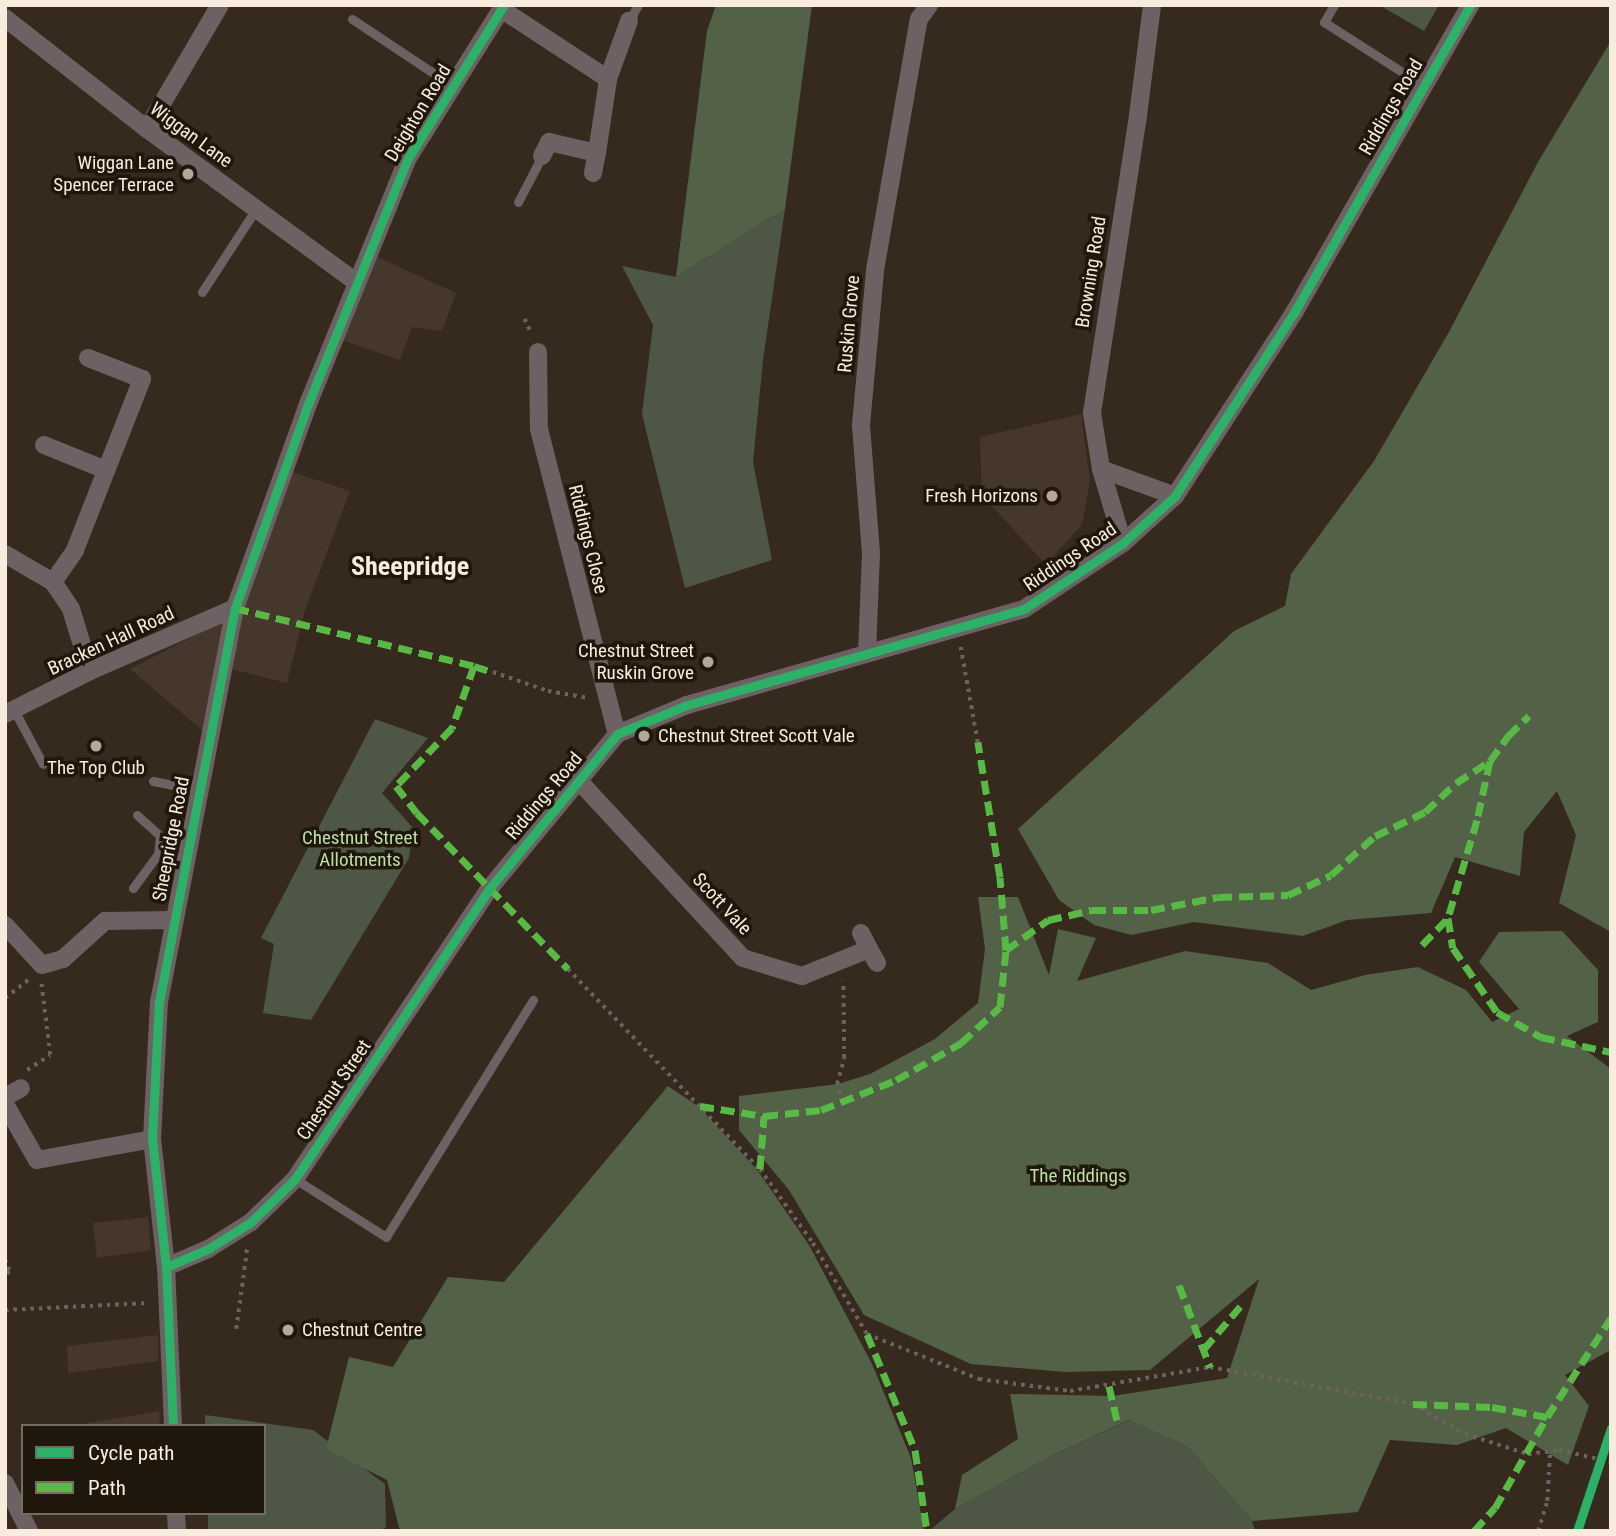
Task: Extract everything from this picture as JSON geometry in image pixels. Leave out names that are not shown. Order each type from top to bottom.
[{"type":"street","points":[[147,129],[172,96],[219,5]]},
{"type":"street","name":"Ruskin Grove","points":[[867,653],[871,554],[861,425],[875,270],[919,19],[929,5]]},
{"type":"street","name":"Browning Road","points":[[1123,543],[1101,469],[1092,413],[1138,116],[1152,5]]},
{"type":"street","name":"Riddings Road","points":[[489,889],[617,734],[687,705],[1024,609],[1123,543],[1175,496],[1295,310],[1470,5]]},
{"type":"street","points":[[503,7],[608,79]]},
{"type":"street","name":"Deighton Road","points":[[356,282],[408,158],[503,7]]},
{"type":"street","name":"Wiggan Lane","points":[[5,18],[147,129],[356,282]]},
{"type":"street","points":[[593,173],[608,79],[629,21]]},
{"type":"street","points":[[542,156],[549,142],[597,153]]},
{"type":"street","name":"Sheepridge Road","points":[[173,1424],[166,1267],[152,1139],[159,1002],[235,608],[308,404],[356,282]]},
{"type":"street","name":"Riddings Close","points":[[538,352],[539,429],[617,734]]},
{"type":"street","points":[[53,582],[75,550],[142,379],[88,358]]},
{"type":"street","points":[[44,445],[106,470]]},
{"type":"street","points":[[1101,469],[1175,496]]},
{"type":"street","points":[[5,554],[53,582],[71,609],[90,671]]},
{"type":"street","name":"Bracken Hall Road","points":[[10,712],[90,671],[235,608]]},
{"type":"street","name":"Scott Vale","points":[[579,781],[743,958],[802,976],[843,962],[873,956],[861,933]]},
{"type":"street","name":"Chestnut Street","points":[[166,1267],[208,1249],[251,1222],[295,1179],[489,889]]},
{"type":"street","points":[[5,925],[41,967],[63,959],[105,922],[173,920]]},
{"type":"street","points":[[5,1097],[21,1088]]},
{"type":"street","points":[[5,1104],[37,1160],[152,1139]]},
{"type":"street","points":[[5,1483],[29,1531]]},
{"type":"lane","points":[[629,21],[638,5]]},
{"type":"lane","points":[[1334,5],[1324,22],[1424,86]]},
{"type":"lane","points":[[352,19],[453,86]]},
{"type":"lane","points":[[518,202],[542,156]]},
{"type":"lane","points":[[202,292],[256,209]]},
{"type":"lane","points":[[10,712],[43,764]]},
{"type":"lane","points":[[153,781],[198,790]]},
{"type":"lane","points":[[133,888],[158,853],[160,836],[137,815]]},
{"type":"lane","points":[[158,853],[185,859]]},
{"type":"lane","points":[[295,1179],[386,1237],[533,1000]]},
{"type":"path","points":[[957,627],[978,742]]},
{"type":"path","points":[[493,672],[548,691],[609,701]]},
{"type":"path","points":[[842,1102],[837,1084],[844,1058],[843,962]]},
{"type":"path","points":[[5,998],[41,967]]},
{"type":"path","points":[[21,1088],[25,1071],[50,1055],[42,1007],[41,967]]},
{"type":"path","points":[[568,969],[760,1169],[813,1243],[867,1334],[979,1380],[1070,1391],[1210,1367],[1413,1404],[1465,1434],[1528,1454],[1559,1450],[1611,1462]]},
{"type":"path","points":[[236,1329],[251,1222]]},
{"type":"path","points":[[5,1259],[10,1272],[5,1275]]},
{"type":"path","points":[[5,1310],[167,1303]]},
{"type":"path","points":[[1538,1531],[1547,1501],[1549,1451]]},
{"type":"path","points":[[1598,1466],[1602,1453]]},
{"type":"shaded area","points":[[375,256],[456,293],[442,331],[412,327],[400,360],[342,340]]},
{"type":"shaded area","points":[[1081,414],[1090,481],[1082,524],[1046,565],[982,495],[980,437]]},
{"type":"shaded area","points":[[292,472],[350,491],[304,613],[287,683],[220,666],[202,730],[130,669],[242,611]]},
{"type":"shaded area","points":[[148,1217],[151,1250],[97,1258],[93,1223]]},
{"type":"shaded area","points":[[158,1335],[158,1361],[68,1373],[67,1346]]},
{"type":"shaded area","points":[[159,1411],[160,1424],[83,1424]]},
{"type":"green space","points":[[716,5],[812,5],[785,209],[676,277],[707,31]]},
{"type":"green space","points":[[1379,5],[1439,5],[1424,31]]},
{"type":"green space","points":[[1611,41],[1611,932],[1559,903],[1576,835],[1557,791],[1524,832],[1520,876],[1455,857],[1431,913],[1347,920],[1303,936],[1194,922],[1131,935],[1094,925],[1059,900],[1018,829],[1234,631],[1285,606],[1291,574],[1374,461],[1449,332],[1538,162]]},
{"type":"green space","points":[[785,209],[763,360],[753,462],[772,560],[685,588],[642,414],[653,325],[622,266],[676,277]]},
{"type":"green space","name":"Chestnut Street Allotments","points":[[375,719],[428,738],[382,793],[413,828],[409,858],[311,1020],[263,1013],[274,944],[261,938]]},
{"type":"green space","name":"The Riddings","points":[[978,897],[1018,897],[1049,975],[1058,929],[1096,938],[1077,981],[1185,951],[1268,963],[1311,990],[1365,975],[1418,967],[1466,990],[1492,1022],[1519,1009],[1479,962],[1499,932],[1562,931],[1598,970],[1598,1022],[1567,1036],[1611,1069],[1611,1342],[1609,1351],[1565,1375],[1589,1406],[1568,1465],[1506,1428],[1457,1445],[1390,1440],[1358,1512],[1252,1521],[1187,1446],[1129,1420],[1051,1456],[955,1509],[962,1475],[1018,1439],[1010,1394],[1113,1396],[1227,1378],[1259,1279],[1150,1370],[1065,1372],[971,1364],[864,1315],[789,1190],[739,1130],[739,1096],[838,1084],[870,1074],[935,1039],[978,1003],[985,949]]},
{"type":"green space","points":[[668,1086],[699,1107],[758,1171],[809,1245],[872,1364],[911,1458],[924,1531],[400,1531],[387,1480],[326,1449],[349,1357],[393,1367],[448,1277],[504,1282]]},
{"type":"green space","points":[[205,1415],[313,1430],[385,1484],[386,1527],[379,1531],[208,1531],[208,1515],[266,1515],[266,1424],[205,1424]]},
{"type":"green space","points":[[1130,1420],[1187,1446],[1252,1521],[1255,1531],[929,1531],[955,1509],[1051,1456]]},
{"type":"marked path","points":[[235,608],[474,666],[452,728],[396,786],[417,813],[568,969]]},
{"type":"marked path","points":[[474,666],[493,672]]},
{"type":"marked path","points":[[1006,950],[1048,920],[1092,910],[1151,910],[1218,897],[1288,895],[1331,875],[1375,836],[1425,812],[1456,783],[1490,761],[1508,736],[1529,716]]},
{"type":"marked path","points":[[700,1106],[764,1116],[821,1110],[896,1080],[961,1043],[1000,1007],[1006,950],[1000,877],[978,742]]},
{"type":"marked path","points":[[1490,761],[1477,820],[1448,918],[1453,948],[1497,1012],[1541,1037],[1611,1052]]},
{"type":"marked path","points":[[1422,945],[1448,918]]},
{"type":"marked path","points":[[760,1169],[764,1116]]},
{"type":"marked path","points":[[1179,1285],[1210,1367]]},
{"type":"marked path","points":[[1204,1349],[1244,1302]]},
{"type":"marked path","points":[[1474,1531],[1495,1508],[1547,1417],[1611,1318]]},
{"type":"marked path","points":[[867,1334],[915,1450],[927,1531]]},
{"type":"marked path","points":[[1109,1386],[1118,1425]]},
{"type":"marked path","points":[[1413,1404],[1492,1407],[1547,1417]]},
{"type":"cycle path","points":[[173,1424],[166,1267],[152,1139],[159,1002],[235,608],[308,404],[408,158],[504,5]]},
{"type":"cycle path","points":[[166,1267],[208,1249],[251,1222],[295,1179],[489,889],[617,734],[687,705],[1024,609],[1123,543],[1175,496],[1295,311],[1470,5]]},
{"type":"cycle path","points":[[1577,1531],[1611,1428]]},
{"type":"place","name":"Wiggan Lane Spencer Terrace","points":[[188,174]]},
{"type":"place","name":"Fresh Horizons","points":[[1052,496]]},
{"type":"place","name":"Chestnut Street Ruskin Grove","points":[[708,662]]},
{"type":"place","name":"Chestnut Street Scott Vale","points":[[644,736]]},
{"type":"place","name":"The Top Club","points":[[96,746]]},
{"type":"place","name":"Chestnut Centre","points":[[288,1330]]},
{"type":"district","name":"Sheepridge","points":[[410,567]]}]
